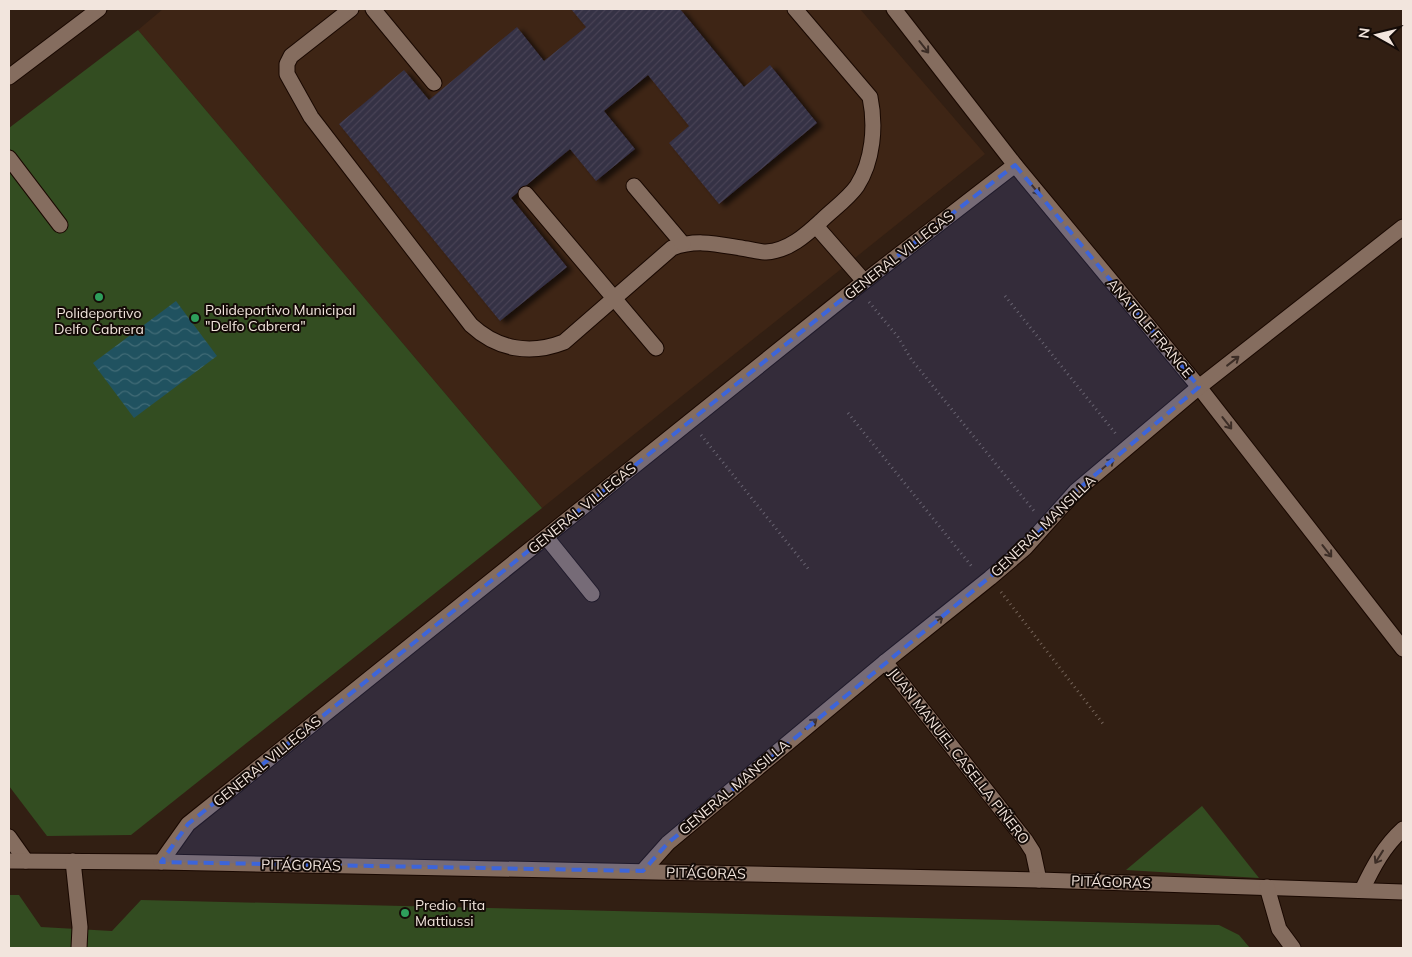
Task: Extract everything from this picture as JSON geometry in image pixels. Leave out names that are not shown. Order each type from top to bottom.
[{"type":"street","points":[[9,77],[99,9]]},
{"type":"street","points":[[351,9],[291,56],[287,64],[287,74],[311,117],[471,325],[494,342],[509,347],[532,349],[548,348],[564,342],[672,248],[683,244],[699,242],[766,252],[781,248],[797,242],[856,187],[863,174],[870,153],[873,113],[870,98],[795,9]]},
{"type":"street","points":[[373,9],[434,83]]},
{"type":"street","name":"ANATOLE FRANCE","points":[[894,9],[1015,165],[1199,387],[1403,649]]},
{"type":"street","points":[[9,158],[60,225]]},
{"type":"street","name":"GENERAL VILLEGAS","points":[[161,862],[188,824],[860,284],[1015,165]]},
{"type":"street","points":[[634,186],[683,244]]},
{"type":"street","points":[[526,194],[656,348]]},
{"type":"street","points":[[816,226],[860,284]]},
{"type":"street","name":"GENERAL MANSILLA","points":[[644,871],[668,843],[1025,548],[1076,491],[1199,387],[1403,227]]},
{"type":"street","points":[[546,536],[592,594]]},
{"type":"street","name":"JUAN MANUEL CASELLA PIÑERO","points":[[885,662],[1026,842],[1033,852],[1039,880]]},
{"type":"street","points":[[1362,890],[1378,858],[1391,840],[1403,830]]},
{"type":"street","points":[[9,837],[26,861]]},
{"type":"street","name":"PITÁGORAS","points":[[9,861],[644,871],[1267,886],[1403,892]]},
{"type":"street","points":[[73,862],[80,928],[79,948]]},
{"type":"street","points":[[1267,886],[1279,929],[1293,948]]},
{"type":"path","points":[[860,284],[898,337],[911,359],[1045,525]]},
{"type":"path","points":[[1005,296],[1127,448]]},
{"type":"path","points":[[848,413],[988,580],[1104,724]]},
{"type":"path","points":[[689,421],[810,571]]},
{"type":"highlighted area","points":[[1015,165],[1199,387],[1076,491],[1025,548],[668,843],[643,871],[161,862],[188,824],[856,288]]},
{"type":"shaded area","points":[[163,9],[860,9],[985,154],[542,508],[138,30]]},
{"type":"green space","name":"Polideportivo Municipal \"Delfo Cabrera\"","points":[[138,30],[542,508],[131,835],[47,836],[9,786],[9,128]]},
{"type":"green space","points":[[1202,806],[1259,878],[1126,870]]},
{"type":"green space","name":"Predio Tita Mattiussi","points":[[9,895],[19,895],[41,927],[112,931],[141,900],[1219,925],[1239,935],[1250,948],[9,948]]},
{"type":"water","points":[[176,301],[217,356],[134,418],[93,363]]},
{"type":"building","points":[[571,9],[680,9],[744,87],[770,65],[817,123],[719,204],[669,143],[689,126],[648,75],[604,111],[635,149],[596,181],[570,149],[511,198],[567,267],[500,321],[339,124],[404,70],[429,100],[517,27],[544,61],[586,27]]},
{"type":"place","name":"Polideportivo Delfo Cabrera","points":[[99,297]]},
{"type":"place","name":"Polideportivo Municipal \"Delfo Cabrera\"","points":[[195,318]]},
{"type":"place","name":"Predio Tita Mattiussi","points":[[405,913]]}]
